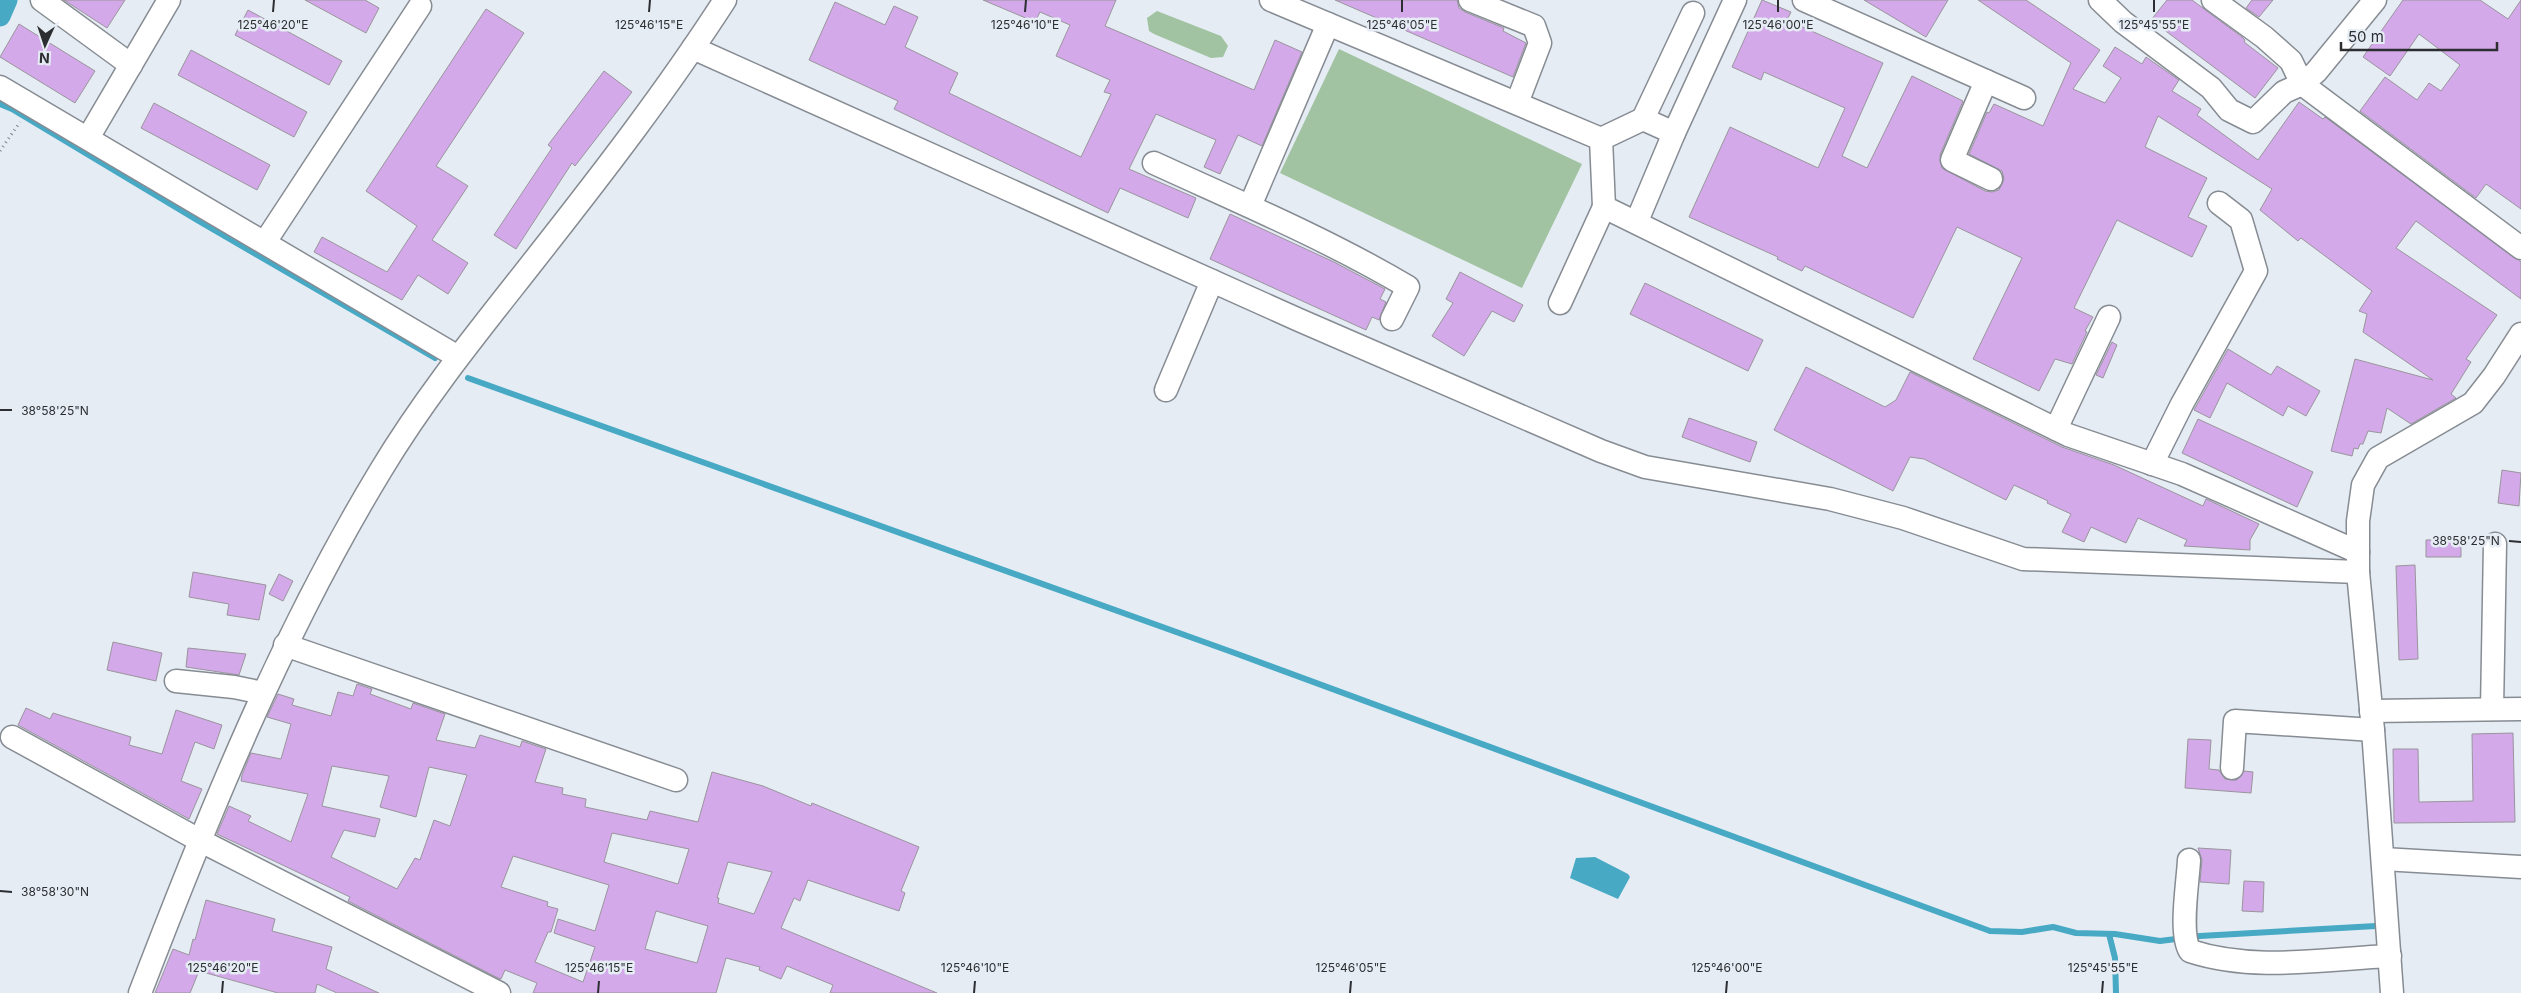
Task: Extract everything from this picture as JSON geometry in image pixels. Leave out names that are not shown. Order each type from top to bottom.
[{"type":"street","points":[[42,0],[131,65]]},
{"type":"street","points":[[88,138],[169,0]]},
{"type":"street","points":[[140,993],[199,840],[285,645],[382,469],[458,357],[669,85],[725,0]]},
{"type":"street","points":[[1271,0],[1602,138],[1643,119],[1693,13]]},
{"type":"street","points":[[1470,0],[1534,26],[1540,43],[1517,103]]},
{"type":"street","points":[[1637,221],[1674,133],[1735,0]]},
{"type":"street","points":[[1804,0],[2024,98]]},
{"type":"street","points":[[2100,0],[2124,22],[2212,88],[2229,110],[2253,122],[2284,92],[2302,84],[2316,72],[2375,0]]},
{"type":"street","points":[[2213,0],[2264,37],[2291,61],[2302,84],[2521,248]]},
{"type":"street","points":[[265,242],[420,6]]},
{"type":"street","points":[[1250,206],[1328,24]]},
{"type":"street","points":[[693,48],[1212,281],[1601,451],[1645,467],[1830,499],[1903,518],[2023,558],[2358,562]]},
{"type":"street","points":[[1986,81],[1952,160],[1991,179]]},
{"type":"street","points":[[0,87],[458,357]]},
{"type":"street","points":[[1643,119],[1674,133]]},
{"type":"street","points":[[1560,302],[1604,207],[1602,138]]},
{"type":"street","points":[[1154,163],[1250,206],[1378,269],[1408,286],[1392,319]]},
{"type":"street","points":[[2152,464],[2182,404],[2256,271],[2241,220],[2219,204]]},
{"type":"street","points":[[1604,207],[1637,221],[2056,429],[2182,474],[2358,562]]},
{"type":"street","points":[[1166,390],[1212,281]]},
{"type":"street","points":[[2056,429],[2109,317]]},
{"type":"street","points":[[2392,993],[2383,859],[2358,562],[2358,521],[2363,486],[2378,458],[2473,403],[2494,376],[2521,334]]},
{"type":"street","points":[[2492,709],[2495,544]]},
{"type":"street","points":[[285,645],[676,780]]},
{"type":"street","points":[[176,681],[263,693]]},
{"type":"street","points":[[2232,768],[2235,720],[2372,720],[2492,709],[2521,709]]},
{"type":"street","points":[[12,737],[199,840],[499,993]]},
{"type":"street","points":[[2383,859],[2521,867]]},
{"type":"street","points":[[2189,860],[2186,939],[2190,951],[2216,960],[2252,964],[2390,956]]},
{"type":"path","points":[[0,151],[32,105]]},
{"type":"green space","points":[[1157,11],[1221,36],[1228,46],[1223,57],[1211,58],[1149,31],[1147,18]]},
{"type":"green space","points":[[1339,49],[1582,164],[1522,288],[1280,173]]},
{"type":"water","points":[[1595,857],[1628,874],[1630,877],[1618,899],[1570,878],[1576,858]]},
{"type":"building","points":[[64,0],[125,0],[107,28]]},
{"type":"building","points":[[305,0],[365,0],[379,8],[366,33]]},
{"type":"building","points":[[983,0],[1116,0],[1105,26],[1254,90],[1275,40],[1302,52],[1262,146],[1238,135],[1220,174],[1204,167],[1216,140],[1156,114],[1129,169],[1196,198],[1188,218],[1120,188],[1108,213],[894,109],[898,101],[809,60],[835,2],[885,25],[894,6],[918,17],[905,47],[958,73],[949,93],[1081,157],[1111,94],[1104,92],[1110,80],[1056,56],[1070,25],[1040,12],[1035,22]]},
{"type":"building","points":[[1335,0],[1457,0],[1459,8],[1465,12],[1504,28],[1503,31],[1526,43],[1513,77]]},
{"type":"building","points":[[1762,0],[1791,12],[1787,20],[1883,63],[1842,156],[1867,168],[1912,76],[1963,101],[1940,155],[1942,168],[1985,191],[1999,190],[2004,179],[2002,171],[1969,154],[1987,112],[1989,113],[1994,104],[2043,126],[2071,63],[1978,0],[2026,0],[2100,50],[2073,89],[2105,103],[2121,78],[2103,66],[2115,47],[2142,64],[2146,57],[2179,80],[2172,91],[2201,109],[2197,115],[2258,160],[2299,102],[2323,119],[2325,117],[2521,262],[2521,299],[2416,221],[2396,248],[2497,315],[2466,359],[2471,362],[2451,394],[2456,398],[2411,424],[2387,408],[2381,433],[2368,431],[2363,444],[2360,444],[2358,449],[2354,448],[2352,456],[2331,451],[2355,359],[2433,380],[2363,332],[2367,314],[2359,311],[2372,291],[2301,238],[2298,241],[2260,210],[2272,189],[2158,116],[2145,147],[2207,178],[2188,217],[2207,226],[2192,257],[2117,220],[2074,308],[2093,317],[2085,331],[2087,332],[2072,364],[2055,359],[2039,391],[1973,359],[2022,258],[1957,227],[1913,318],[1805,266],[1802,271],[1777,259],[1778,257],[1689,217],[1730,127],[1818,168],[1845,108],[1764,72],[1761,80],[1732,67]]},
{"type":"building","points":[[1864,0],[1948,0],[1926,37]]},
{"type":"building","points":[[2167,0],[2192,0],[2242,37],[2245,40],[2244,42],[2278,68],[2255,98],[2151,20]]},
{"type":"building","points":[[2252,0],[2273,0],[2259,17],[2246,8]]},
{"type":"building","points":[[2403,0],[2480,0],[2508,19],[2521,0],[2521,209],[2486,184],[2476,198],[2360,111],[2385,77],[2417,100],[2429,83],[2441,91],[2460,65],[2419,34],[2390,76],[2363,57]]},
{"type":"building","points":[[486,9],[524,33],[436,166],[468,186],[432,240],[468,263],[448,294],[418,275],[402,300],[314,252],[322,237],[387,272],[417,226],[366,191]]},
{"type":"building","points":[[248,10],[342,61],[329,85],[235,35]]},
{"type":"building","points":[[19,24],[95,71],[75,103],[0,57]]},
{"type":"building","points":[[191,50],[307,112],[294,137],[178,75]]},
{"type":"building","points":[[604,71],[632,92],[575,166],[572,163],[516,249],[494,235],[552,148],[548,145]]},
{"type":"building","points":[[154,103],[270,165],[257,190],[141,128]]},
{"type":"building","points":[[1230,214],[1334,262],[1385,289],[1380,299],[1386,302],[1379,320],[1372,317],[1366,330],[1210,259]]},
{"type":"building","points":[[1460,272],[1523,305],[1514,322],[1492,311],[1464,356],[1432,336],[1453,303],[1446,299]]},
{"type":"building","points":[[1645,283],[1763,340],[1748,371],[1630,314]]},
{"type":"building","points":[[2112,342],[2117,345],[2103,378],[2096,375]]},
{"type":"building","points":[[2228,349],[2271,375],[2277,366],[2320,391],[2306,416],[2288,406],[2283,416],[2227,383],[2210,418],[2194,410]]},
{"type":"building","points":[[1806,367],[1885,407],[1896,400],[1910,372],[2062,447],[2114,465],[2203,506],[2206,499],[2259,524],[2250,540],[2250,550],[2184,546],[2187,540],[2138,518],[2126,543],[2091,527],[2084,542],[2062,532],[2071,514],[2047,503],[2048,501],[2014,485],[2006,500],[1924,459],[1910,457],[1893,491],[1774,430]]},
{"type":"building","points":[[1689,418],[1757,442],[1750,462],[1682,437]]},
{"type":"building","points":[[2198,419],[2313,472],[2297,507],[2182,453]]},
{"type":"building","points":[[2502,470],[2521,473],[2519,506],[2498,503]]},
{"type":"building","points":[[2461,539],[2461,557],[2426,557],[2426,540]]},
{"type":"building","points":[[2415,565],[2418,659],[2399,660],[2396,566]]},
{"type":"building","points":[[193,572],[266,585],[259,620],[227,615],[229,604],[189,597]]},
{"type":"building","points":[[279,574],[293,581],[283,601],[269,594]]},
{"type":"building","points":[[113,642],[162,653],[156,681],[107,670]]},
{"type":"building","points":[[188,648],[246,654],[239,675],[186,667]]},
{"type":"building","points":[[357,684],[372,689],[370,694],[411,709],[413,703],[445,714],[436,740],[475,748],[480,735],[520,747],[522,741],[546,749],[535,782],[563,788],[562,794],[586,799],[585,807],[647,820],[650,811],[698,822],[712,772],[763,786],[811,806],[812,803],[919,847],[901,891],[905,893],[899,911],[808,880],[800,901],[794,898],[781,928],[937,993],[830,993],[833,985],[787,966],[781,979],[759,970],[760,967],[726,958],[716,993],[533,993],[537,983],[505,970],[501,979],[498,978],[348,901],[350,897],[217,834],[229,806],[251,816],[248,821],[291,842],[308,794],[241,781],[251,753],[281,759],[291,724],[267,717],[278,694],[294,699],[292,705],[331,716],[338,692],[353,696]],"holes":[[[332,766],[389,776],[380,807],[416,817],[429,767],[467,775],[450,826],[434,820],[420,860],[415,858],[397,889],[331,857],[344,830],[375,837],[380,819],[322,806]],[[612,833],[689,849],[678,884],[604,862]],[[513,856],[609,885],[595,931],[558,919],[554,933],[595,947],[583,982],[535,962],[548,932],[551,932],[558,909],[547,906],[548,902],[501,887]],[[728,862],[772,872],[754,914],[718,903],[719,898],[717,898]],[[656,911],[708,926],[697,963],[645,949]]]},
{"type":"building","points":[[26,708],[50,719],[53,713],[131,737],[129,745],[162,754],[176,710],[222,725],[214,749],[195,742],[181,781],[202,789],[189,819],[18,725]]},
{"type":"building","points":[[2513,733],[2515,822],[2394,823],[2393,749],[2418,749],[2419,802],[2473,801],[2472,734]]},
{"type":"building","points":[[2188,739],[2211,740],[2209,769],[2219,770],[2225,779],[2237,780],[2244,771],[2253,772],[2251,793],[2185,788]]},
{"type":"building","points":[[2198,848],[2231,850],[2229,884],[2200,882],[2202,860]]},
{"type":"building","points":[[2244,881],[2264,882],[2263,912],[2242,911]]},
{"type":"building","points":[[206,900],[275,919],[272,931],[332,947],[326,969],[379,993],[337,993],[317,984],[315,993],[278,993],[199,971],[190,993],[155,993],[173,949],[189,955]]},
{"type":"waterway","points":[[0,16],[7,0]]},
{"type":"waterway","points":[[0,104],[12,109],[197,220],[435,358]]},
{"type":"waterway","points":[[468,378],[1232,652],[1990,931],[2022,932],[2053,927],[2076,933],[2115,934],[2160,941],[2200,936],[2376,926]]},
{"type":"waterway","points":[[2109,934],[2115,958],[2116,993]]}]
